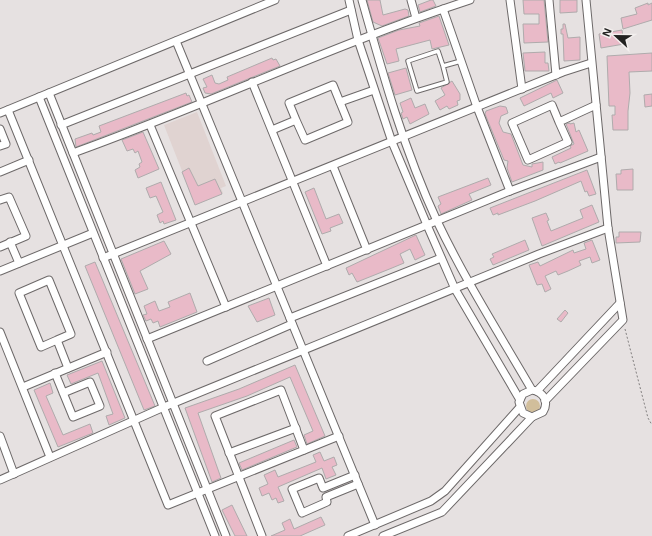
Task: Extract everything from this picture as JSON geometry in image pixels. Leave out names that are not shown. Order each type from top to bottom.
[{"type":"street","points":[[0,113],[275,0]]},
{"type":"street","points":[[348,0],[358,40],[392,142],[441,258],[455,289],[526,415],[532,417]]},
{"type":"street","points":[[362,0],[402,137],[437,221],[469,283],[535,391],[543,395],[545,401],[543,412],[532,417],[442,512],[383,536]]},
{"type":"street","points":[[411,0],[416,18]]},
{"type":"street","points":[[73,153],[150,125],[372,34],[470,0]]},
{"type":"street","points":[[510,0],[522,89]]},
{"type":"street","points":[[549,0],[556,75]]},
{"type":"street","points":[[545,401],[623,320],[608,228],[586,0]]},
{"type":"street","points":[[443,9],[477,107],[510,191]]},
{"type":"street","points":[[61,125],[351,10]]},
{"type":"street","points":[[176,41],[375,525]]},
{"type":"street","points":[[103,258],[556,75],[591,63]]},
{"type":"street","points":[[252,82],[327,266]]},
{"type":"street","points":[[333,85],[348,122],[305,140],[296,120],[289,103],[333,85]]},
{"type":"street","points":[[340,102],[374,90]]},
{"type":"street","points":[[48,94],[226,536]]},
{"type":"street","points":[[39,97],[215,536]]},
{"type":"street","points":[[552,105],[559,122],[568,142],[528,160],[512,123],[552,105]]},
{"type":"street","points":[[559,122],[596,105]]},
{"type":"street","points":[[8,110],[64,245],[168,505],[339,436]]},
{"type":"street","points":[[272,130],[296,120]]},
{"type":"street","points":[[150,125],[226,307]]},
{"type":"street","points":[[0,129],[6,144],[0,146]]},
{"type":"street","points":[[147,339],[510,191],[601,157]]},
{"type":"street","points":[[0,172],[29,160]]},
{"type":"street","points":[[333,166],[367,250]]},
{"type":"street","points":[[0,200],[9,197],[26,236],[0,247]]},
{"type":"street","points":[[0,480],[164,407],[608,228]]},
{"type":"street","points":[[0,271],[93,233]]},
{"type":"street","points":[[10,242],[19,263]]},
{"type":"street","points":[[207,361],[291,321],[441,258]]},
{"type":"street","points":[[49,280],[71,334],[57,340],[41,347],[19,293],[49,280]]},
{"type":"street","points":[[348,536],[431,501],[445,491],[520,404],[526,392],[535,391],[620,303]]},
{"type":"street","points":[[0,332],[50,457]]},
{"type":"street","points":[[57,340],[68,368]]},
{"type":"street","points":[[23,387],[106,352]]},
{"type":"street","points":[[55,373],[63,393],[73,417],[100,406],[90,382],[63,393]]},
{"type":"street","points":[[262,536],[215,416],[281,390],[304,450]]},
{"type":"street","points":[[229,453],[296,428]]},
{"type":"street","points":[[0,436],[14,474]]},
{"type":"street","points":[[355,476],[323,488],[319,478],[292,489],[302,513],[328,502],[326,497],[358,484]]},
{"type":"lane","points":[[438,52],[443,66],[447,82],[417,91],[408,61],[438,52]]},
{"type":"lane","points":[[443,66],[461,61]]},
{"type":"path","points":[[623,320],[646,411],[652,425]]},
{"type":"shaded area","points":[[197,112],[226,186],[221,188],[223,193],[195,204],[164,125]]},
{"type":"shaded area","points":[[533,399],[538,401],[540,406],[538,411],[533,413],[528,411],[526,406],[528,401]]},
{"type":"building","points":[[367,0],[380,0],[383,15],[405,9],[408,10],[409,16],[382,26],[373,22]]},
{"type":"building","points":[[433,0],[436,6],[420,12],[418,5]]},
{"type":"building","points":[[523,0],[544,0],[548,42],[524,43],[523,24],[539,24],[539,14],[524,14]]},
{"type":"building","points":[[560,0],[577,0],[577,12],[560,13]]},
{"type":"building","points":[[648,3],[648,5],[652,3],[652,20],[623,29],[621,18],[637,14],[635,8]]},
{"type":"building","points":[[439,16],[449,45],[432,49],[430,40],[396,49],[399,61],[387,64],[378,38],[399,30],[420,26],[419,23]]},
{"type":"building","points":[[563,24],[565,24],[568,38],[580,37],[580,60],[564,61],[563,34],[561,34]]},
{"type":"building","points":[[622,30],[624,44],[601,48],[599,34]]},
{"type":"building","points":[[545,52],[545,63],[548,63],[549,71],[525,71],[523,53]]},
{"type":"building","points":[[652,53],[652,71],[629,72],[630,93],[628,130],[613,130],[612,115],[615,115],[615,106],[609,106],[607,56]]},
{"type":"building","points":[[272,58],[273,60],[276,59],[280,66],[211,94],[205,93],[203,88],[207,87],[203,79],[212,75],[215,83],[219,84],[228,80],[227,77]]},
{"type":"building","points":[[406,68],[412,90],[395,95],[388,73]]},
{"type":"building","points":[[557,80],[563,93],[553,98],[551,93],[524,106],[520,98]]},
{"type":"building","points":[[452,81],[460,94],[460,100],[457,101],[458,105],[449,109],[447,106],[440,110],[435,101],[445,95],[441,88]]},
{"type":"building","points":[[186,93],[187,96],[189,95],[192,102],[76,147],[75,139],[92,133],[93,135],[101,132],[99,126]]},
{"type":"building","points":[[652,94],[652,106],[645,107],[644,95]]},
{"type":"building","points":[[411,98],[415,108],[425,104],[429,114],[410,124],[407,117],[403,119],[401,113],[403,112],[400,103]]},
{"type":"building","points":[[500,106],[506,107],[508,113],[501,116],[499,123],[503,132],[511,134],[523,165],[532,167],[532,164],[543,162],[543,170],[512,182],[507,168],[508,161],[504,160],[485,114],[486,111]]},
{"type":"building","points":[[574,123],[576,132],[579,130],[588,151],[555,164],[552,157],[571,148],[570,146],[574,144],[566,124]]},
{"type":"building","points":[[143,132],[159,169],[138,178],[135,170],[140,167],[139,164],[142,162],[138,151],[135,153],[133,149],[127,151],[122,140]]},
{"type":"building","points":[[189,168],[198,186],[215,179],[222,194],[195,205],[182,172]]},
{"type":"building","points":[[633,169],[633,190],[617,190],[616,174],[621,174],[621,170]]},
{"type":"building","points":[[587,170],[596,194],[589,196],[587,191],[585,192],[581,181],[535,201],[498,215],[498,213],[493,215],[490,208]]},
{"type":"building","points":[[488,178],[491,185],[469,194],[472,200],[441,214],[438,206],[441,204],[438,197]]},
{"type":"building","points":[[161,182],[176,220],[164,224],[163,221],[160,223],[157,215],[163,212],[156,196],[150,198],[146,188]]},
{"type":"building","points":[[314,188],[326,219],[339,214],[343,223],[330,228],[331,231],[322,234],[305,192]]},
{"type":"building","points":[[592,205],[599,222],[542,246],[532,218],[546,213],[551,231],[583,218],[580,210]]},
{"type":"building","points":[[619,232],[641,232],[640,242],[616,243],[616,237],[619,237]]},
{"type":"building","points":[[416,235],[425,255],[415,260],[410,249],[400,254],[404,263],[357,282],[352,273],[349,275],[346,268]]},
{"type":"building","points":[[525,240],[529,250],[493,265],[490,259],[494,257],[492,254]]},
{"type":"building","points":[[592,240],[600,260],[592,263],[590,257],[579,261],[581,265],[568,271],[558,275],[556,271],[545,276],[551,289],[545,292],[542,284],[537,285],[529,265],[538,262],[540,266],[573,250],[574,253],[586,249],[584,243]]},
{"type":"building","points":[[164,241],[171,254],[140,271],[148,289],[135,294],[121,259]]},
{"type":"building","points":[[95,262],[155,406],[144,410],[85,266]]},
{"type":"building","points":[[190,293],[197,312],[160,327],[158,321],[153,323],[151,319],[146,321],[143,315],[147,314],[144,306],[155,301],[159,311],[170,307],[168,302]]},
{"type":"building","points":[[269,298],[275,315],[257,322],[248,306]]},
{"type":"building","points":[[565,310],[568,313],[561,322],[557,319]]},
{"type":"building","points":[[102,361],[125,418],[109,425],[106,416],[113,414],[98,373],[71,384],[67,375]]},
{"type":"building","points":[[295,365],[325,436],[307,444],[304,435],[313,431],[290,377],[247,396],[198,413],[221,478],[212,482],[185,408],[239,389]]},
{"type":"building","points":[[50,383],[53,393],[46,396],[63,435],[90,424],[93,433],[58,447],[34,390]]},
{"type":"building","points":[[294,440],[297,447],[242,470],[239,463]]},
{"type":"building","points":[[320,452],[324,461],[334,457],[337,465],[332,467],[336,475],[326,479],[322,468],[278,487],[284,501],[278,503],[276,498],[272,500],[269,493],[262,496],[259,488],[268,484],[264,475],[275,470],[278,477],[316,462],[313,455]]},
{"type":"building","points":[[232,505],[247,536],[235,536],[222,510]]},
{"type":"building","points":[[321,517],[325,525],[300,536],[271,536],[285,530],[282,523],[290,519],[294,529]]}]
